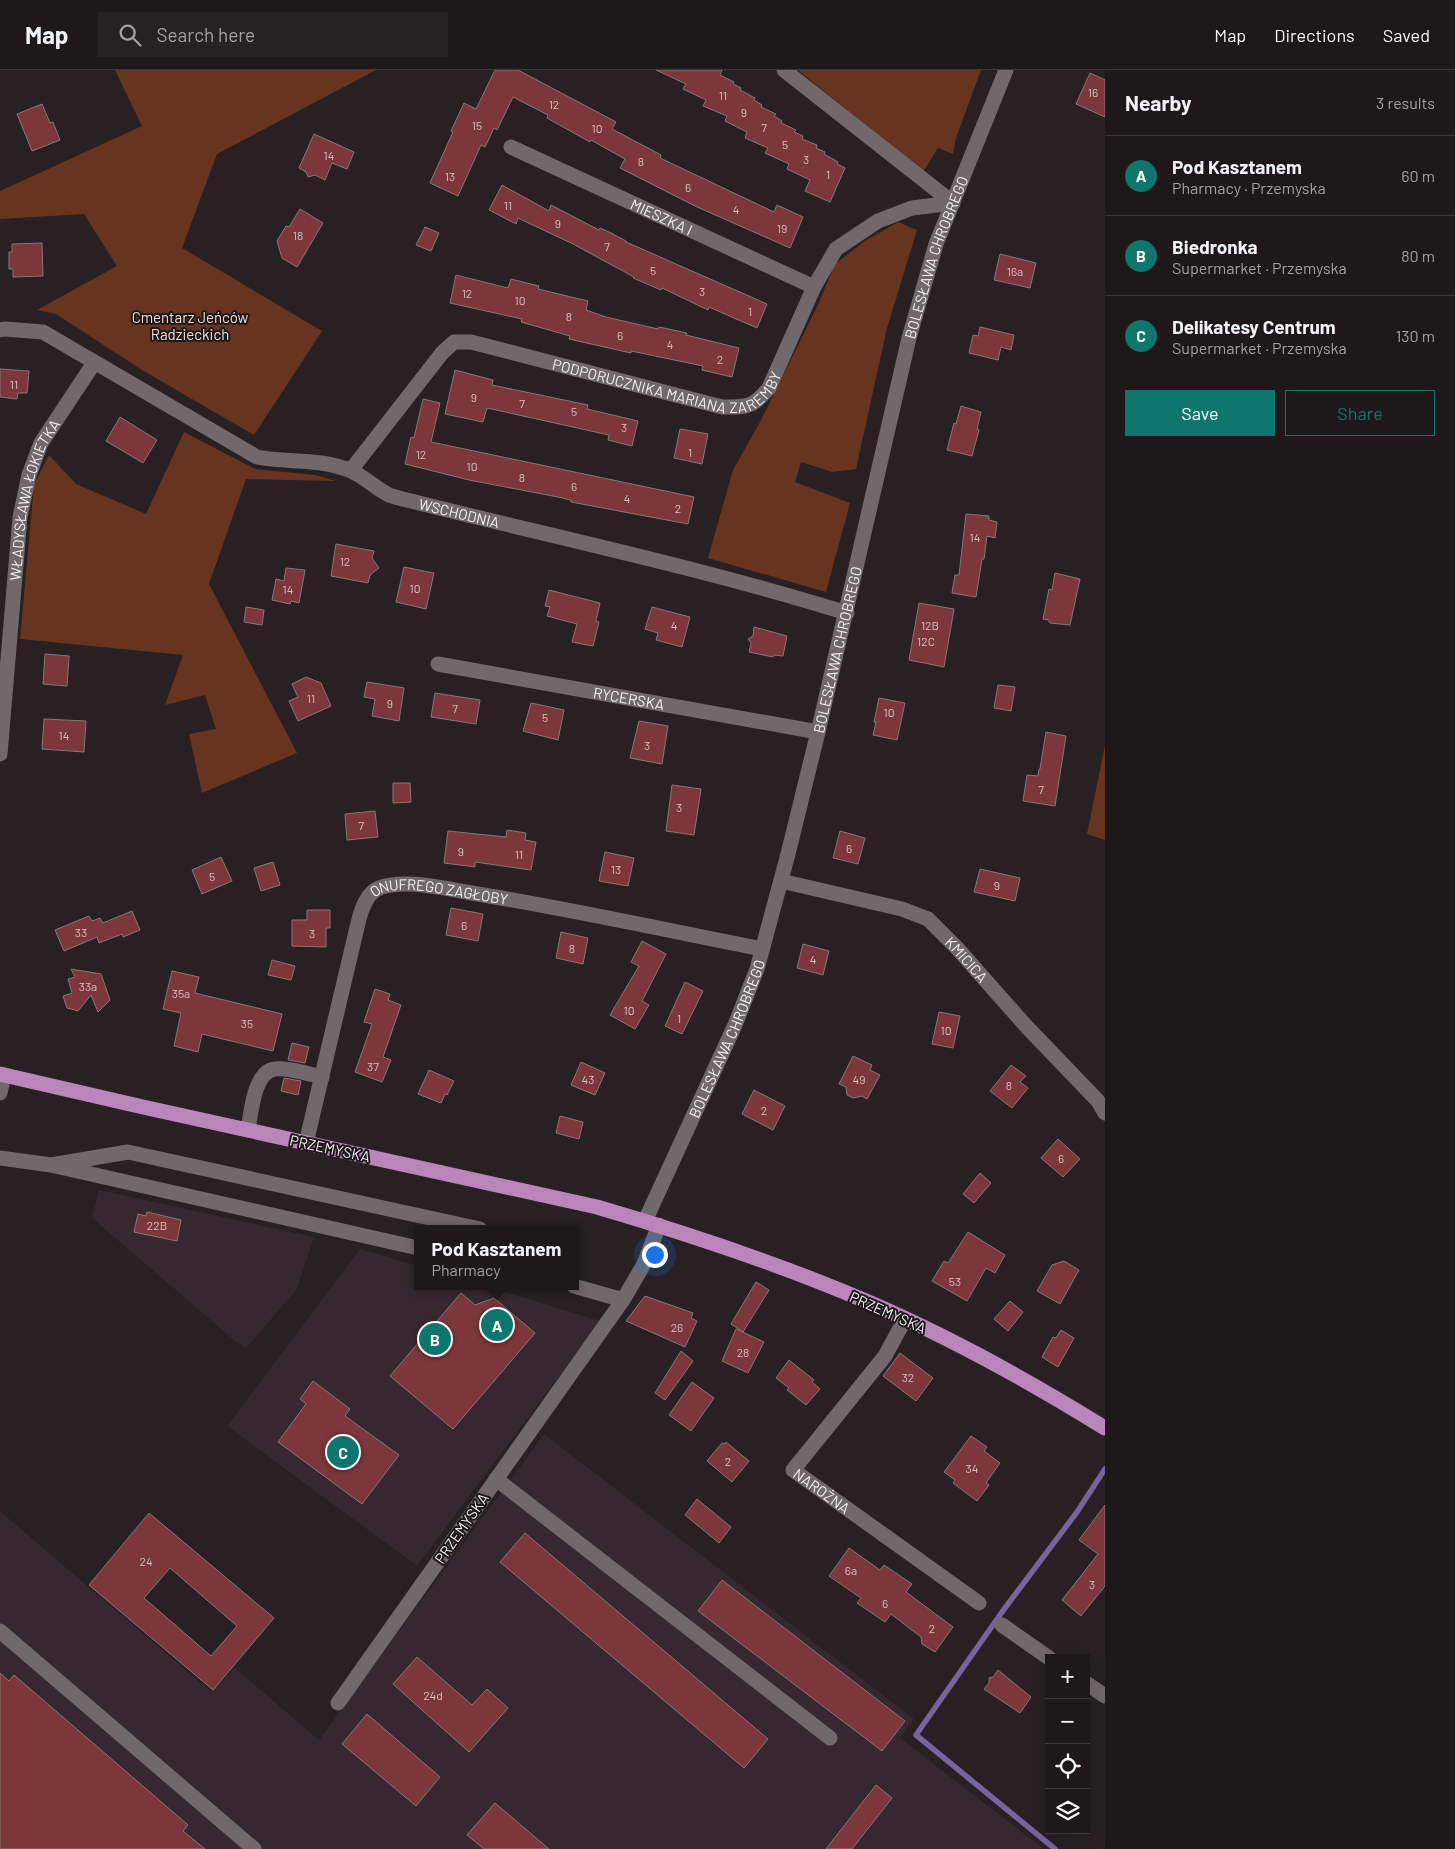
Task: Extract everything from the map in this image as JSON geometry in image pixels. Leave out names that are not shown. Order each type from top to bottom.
[{"type":"main road","name":"PRZEMYSKA","points":[[2,1074],[597,1207],[737,1250],[868,1302],[905,1319],[967,1349],[1105,1428]]},
{"type":"street","points":[[784,70],[953,203]]},
{"type":"street","name":"BOLESŁAWA CHROBREGO","points":[[652,1223],[735,1025],[762,949],[781,881],[847,612],[909,338],[936,244],[1006,70]]},
{"type":"street","name":"MIESZKA I","points":[[511,148],[814,287]]},
{"type":"street","name":"PODPORUCZNIKA MARIANA ZAREMBY","points":[[350,470],[442,353],[454,342],[471,342],[722,407],[746,407],[758,401],[769,388],[814,287],[836,249],[878,221],[912,208],[953,203]]},
{"type":"street","points":[[0,330],[43,332],[94,363]]},
{"type":"street","name":"WSCHODNIA","points":[[94,363],[257,457],[276,461],[305,461],[329,464],[350,470],[389,495],[715,576],[847,612]]},
{"type":"street","name":"WŁADYSŁAWA ŁOKIETKA","points":[[0,754],[20,516],[28,475],[42,443],[94,363]]},
{"type":"street","name":"RYCERSKA","points":[[438,664],[818,732]]},
{"type":"street","name":"KMICICA","points":[[781,881],[902,909],[928,919],[1098,1101],[1105,1113]]},
{"type":"street","name":"ONUFREGO ZAGŁOBY","points":[[306,1143],[364,903],[376,889],[392,884],[423,886],[538,904],[762,949]]},
{"type":"street","points":[[248,1130],[258,1082],[268,1070],[277,1068],[322,1077]]},
{"type":"street","points":[[0,1093],[2,1074]]},
{"type":"street","points":[[51,1165],[128,1152],[462,1225]]},
{"type":"street","points":[[0,1158],[51,1165],[414,1247]]},
{"type":"street","name":"PRZEMYSKA","points":[[338,1703],[623,1300],[644,1264],[652,1223]]},
{"type":"street","points":[[579,1287],[623,1300]]},
{"type":"street","name":"NAROŻNA","points":[[905,1319],[885,1356],[793,1470],[979,1603]]},
{"type":"street","points":[[496,1479],[830,1738]]},
{"type":"street","points":[[1002,1625],[1045,1655]]},
{"type":"street","points":[[0,1631],[254,1849]]},
{"type":"street","points":[[1090,1686],[1105,1696]]},
{"type":"shaded area","points":[[99,1190],[314,1237],[297,1289],[246,1348],[235,1341],[92,1218]]},
{"type":"shaded area","points":[[360,1249],[414,1265],[414,1290],[498,1290],[600,1321],[417,1566],[227,1426]]},
{"type":"shaded area","points":[[544,1434],[914,1719],[900,1738],[1044,1849],[0,1849],[0,1511],[211,1692],[235,1668],[319,1740]]},
{"type":"green space","name":"Cmentarz Jeńców Radzieckich","points":[[115,70],[376,70],[217,154],[182,248],[322,331],[254,435],[142,370],[56,314],[37,310],[117,266],[84,214],[0,219],[0,191],[142,126]]},
{"type":"green space","points":[[798,70],[981,70],[956,138],[953,154],[938,148],[923,172]]},
{"type":"green space","points":[[898,222],[917,230],[887,328],[856,469],[832,472],[801,462],[795,482],[850,503],[826,592],[708,558],[733,470],[760,422],[817,307],[835,264],[865,241]]},
{"type":"green space","points":[[184,432],[255,469],[315,475],[336,481],[246,479],[209,584],[297,753],[202,793],[189,734],[216,729],[205,695],[165,705],[183,655],[20,639],[34,485],[49,455],[76,484],[146,514]]},
{"type":"green space","points":[[1105,745],[1105,840],[1087,834]]},
{"type":"building","points":[[495,70],[518,70],[616,122],[612,129],[661,155],[660,158],[774,212],[777,205],[803,217],[790,248],[695,206],[620,168],[625,159],[591,140],[590,142],[547,118],[548,115],[513,97],[497,130],[494,128],[485,147],[481,145],[458,196],[430,183],[464,103],[476,109]]},
{"type":"building","points":[[656,70],[722,70],[720,75],[734,82],[733,84],[741,88],[740,90],[755,98],[754,100],[762,105],[761,107],[776,114],[774,116],[782,121],[781,123],[796,130],[794,132],[803,136],[802,139],[817,145],[816,148],[825,152],[824,154],[845,168],[830,202],[805,191],[810,180],[787,169],[789,164],[765,153],[768,148],[745,138],[747,132],[725,121],[727,116],[703,106],[706,100],[683,89],[686,84]]},
{"type":"building","points":[[1090,73],[1105,80],[1105,117],[1076,104]]},
{"type":"building","points":[[42,104],[50,123],[53,122],[60,140],[32,151],[17,114]]},
{"type":"building","points":[[314,134],[354,152],[347,169],[332,163],[325,180],[315,175],[308,177],[306,172],[299,168]]},
{"type":"building","points":[[502,185],[549,211],[551,205],[599,230],[600,228],[626,242],[767,304],[757,328],[709,307],[708,310],[662,288],[661,290],[633,278],[573,244],[518,218],[516,224],[489,210]]},
{"type":"building","points":[[300,209],[323,223],[297,267],[282,258],[277,241],[286,226],[289,227]]},
{"type":"building","points":[[425,227],[439,233],[431,251],[416,245]]},
{"type":"building","points":[[42,243],[43,276],[13,277],[13,269],[9,269],[9,252],[12,252],[12,244]]},
{"type":"building","points":[[1000,254],[1036,263],[1030,288],[994,280]]},
{"type":"building","points":[[456,275],[508,288],[511,279],[539,286],[538,289],[588,301],[586,310],[606,317],[658,329],[659,327],[687,333],[686,335],[739,348],[732,377],[702,370],[703,366],[569,339],[570,336],[521,322],[522,319],[450,303]]},
{"type":"building","points":[[980,327],[1014,335],[1011,350],[1001,347],[998,360],[969,353],[973,335],[978,336]]},
{"type":"building","points":[[0,369],[29,371],[27,393],[18,393],[17,399],[0,397]]},
{"type":"building","points":[[455,370],[493,380],[492,385],[588,405],[587,409],[638,421],[632,446],[608,440],[609,435],[487,408],[483,422],[445,414]]},
{"type":"building","points":[[423,399],[440,403],[431,442],[694,497],[688,524],[571,502],[571,500],[558,497],[469,480],[405,464],[411,437],[414,438]]},
{"type":"building","points":[[961,406],[981,412],[977,429],[979,430],[972,456],[947,450],[954,423],[956,424]]},
{"type":"building","points":[[120,417],[157,440],[143,463],[106,441]]},
{"type":"building","points":[[680,429],[708,434],[702,464],[674,458]]},
{"type":"building","points":[[966,514],[989,516],[989,520],[997,522],[995,538],[987,536],[976,597],[952,593],[955,575],[959,575]]},
{"type":"building","points":[[336,544],[374,551],[372,558],[379,568],[370,575],[368,583],[331,576]]},
{"type":"building","points":[[404,567],[434,573],[426,609],[396,602]]},
{"type":"building","points":[[286,568],[305,570],[299,603],[291,601],[290,604],[272,600],[276,579],[284,581]]},
{"type":"building","points":[[1055,573],[1080,579],[1070,625],[1050,623],[1048,620],[1043,619],[1049,589],[1052,590]]},
{"type":"building","points":[[549,590],[600,603],[596,621],[599,622],[593,646],[572,642],[577,624],[547,616],[550,607],[545,606]]},
{"type":"building","points":[[919,603],[954,609],[944,667],[909,660]]},
{"type":"building","points":[[246,607],[264,610],[262,625],[244,622]]},
{"type":"building","points":[[652,607],[690,617],[682,647],[656,640],[658,633],[645,629]]},
{"type":"building","points":[[754,627],[787,636],[783,656],[774,655],[773,657],[749,652],[751,643],[748,639],[753,636]]},
{"type":"building","points":[[45,654],[69,656],[67,686],[43,684]]},
{"type":"building","points":[[306,677],[321,683],[331,706],[298,721],[289,701],[298,697],[292,684]]},
{"type":"building","points":[[367,682],[404,688],[399,721],[372,716],[375,699],[364,697]]},
{"type":"building","points":[[998,685],[1015,687],[1011,711],[994,708]]},
{"type":"building","points":[[435,693],[480,700],[476,724],[431,717]]},
{"type":"building","points":[[879,698],[905,703],[897,740],[873,735]]},
{"type":"building","points":[[531,703],[564,710],[558,740],[523,731]]},
{"type":"building","points":[[44,719],[86,721],[84,752],[42,749]]},
{"type":"building","points":[[639,721],[668,726],[662,764],[630,758]]},
{"type":"building","points":[[1046,732],[1066,736],[1055,806],[1023,801],[1027,775],[1038,776]]},
{"type":"building","points":[[393,783],[410,783],[411,802],[393,803]]},
{"type":"building","points":[[672,785],[701,789],[694,835],[666,831]]},
{"type":"building","points":[[375,811],[378,837],[347,840],[345,814]]},
{"type":"building","points":[[507,830],[526,833],[525,840],[536,842],[531,870],[475,862],[475,867],[444,863],[448,831],[506,837]]},
{"type":"building","points":[[840,831],[865,838],[858,864],[833,858]]},
{"type":"building","points":[[605,852],[634,858],[628,886],[599,881]]},
{"type":"building","points":[[221,857],[232,881],[202,894],[192,870]]},
{"type":"building","points":[[273,862],[280,885],[261,891],[254,868]]},
{"type":"building","points":[[980,869],[1020,878],[1015,901],[974,892]]},
{"type":"building","points":[[451,908],[483,914],[478,941],[446,935]]},
{"type":"building","points":[[307,910],[330,910],[330,928],[326,928],[326,947],[292,946],[292,920],[307,920]]},
{"type":"building","points":[[132,911],[140,930],[123,937],[122,934],[99,943],[97,937],[64,951],[55,930],[89,916],[92,921],[100,918],[103,923]]},
{"type":"building","points":[[561,932],[588,938],[583,964],[556,958]]},
{"type":"building","points":[[642,941],[666,954],[642,1001],[649,1005],[635,1029],[610,1015],[639,966],[631,962]]},
{"type":"building","points":[[803,944],[829,951],[823,975],[797,968]]},
{"type":"building","points":[[272,960],[295,966],[291,980],[268,975]]},
{"type":"building","points":[[71,969],[101,974],[110,1000],[98,1012],[91,995],[78,1011],[67,1008],[63,996],[72,993],[68,979],[75,977]]},
{"type":"building","points":[[172,971],[199,977],[195,993],[282,1014],[273,1051],[202,1034],[198,1052],[174,1046],[181,1013],[163,1009]]},
{"type":"building","points":[[685,982],[703,991],[682,1034],[665,1026]]},
{"type":"building","points":[[375,989],[390,994],[388,1000],[401,1005],[383,1057],[391,1060],[382,1082],[355,1072],[372,1024],[364,1022]]},
{"type":"building","points":[[939,1012],[960,1016],[953,1048],[932,1044]]},
{"type":"building","points":[[292,1043],[309,1047],[305,1063],[288,1060]]},
{"type":"building","points":[[853,1056],[872,1065],[870,1070],[880,1075],[867,1099],[862,1096],[853,1098],[847,1095],[846,1087],[839,1084]]},
{"type":"building","points":[[581,1062],[605,1073],[595,1095],[571,1085]]},
{"type":"building","points":[[1011,1065],[1026,1076],[1020,1082],[1028,1088],[1012,1108],[990,1091]]},
{"type":"building","points":[[429,1070],[454,1081],[441,1103],[418,1094]]},
{"type":"building","points":[[284,1078],[301,1081],[298,1095],[281,1091]]},
{"type":"building","points":[[754,1090],[785,1106],[773,1130],[742,1114]]},
{"type":"building","points":[[560,1116],[583,1122],[579,1139],[556,1133]]},
{"type":"building","points":[[1058,1139],[1080,1159],[1063,1177],[1041,1158]]},
{"type":"building","points":[[980,1173],[991,1183],[974,1203],[963,1194]]},
{"type":"building","points":[[147,1212],[181,1220],[177,1241],[134,1232],[138,1214],[146,1216]]},
{"type":"building","points":[[968,1232],[1005,1255],[995,1273],[986,1268],[967,1301],[932,1281],[944,1261],[948,1263]]},
{"type":"building","points":[[1064,1261],[1079,1270],[1060,1304],[1037,1291],[1052,1265]]},
{"type":"building","points":[[756,1282],[769,1290],[743,1332],[731,1324]]},
{"type":"building","points":[[461,1293],[475,1305],[494,1298],[535,1333],[453,1429],[390,1376]]},
{"type":"building","points":[[645,1296],[693,1313],[691,1318],[697,1321],[685,1347],[626,1321]]},
{"type":"building","points":[[1010,1301],[1023,1312],[1008,1331],[994,1319]]},
{"type":"building","points":[[736,1329],[764,1342],[748,1373],[722,1361]]},
{"type":"building","points":[[1061,1330],[1074,1338],[1058,1367],[1042,1357],[1053,1337],[1056,1338]]},
{"type":"building","points":[[681,1351],[693,1361],[665,1400],[655,1393]]},
{"type":"building","points":[[900,1353],[933,1378],[916,1401],[883,1376]]},
{"type":"building","points":[[789,1360],[814,1380],[812,1382],[820,1389],[806,1405],[787,1390],[789,1388],[776,1378]]},
{"type":"building","points":[[313,1381],[350,1409],[345,1416],[399,1455],[362,1504],[278,1442],[306,1404],[300,1399]]},
{"type":"building","points":[[692,1382],[714,1398],[691,1431],[669,1415]]},
{"type":"building","points":[[971,1436],[987,1447],[984,1451],[1000,1463],[986,1483],[989,1485],[977,1501],[953,1483],[955,1480],[944,1472]]},
{"type":"building","points":[[726,1442],[749,1461],[732,1482],[707,1461],[722,1443],[725,1444]]},
{"type":"building","points":[[697,1499],[731,1527],[719,1543],[685,1515]]},
{"type":"building","points":[[1105,1505],[1105,1586],[1081,1616],[1062,1600],[1098,1554],[1079,1540]]},
{"type":"building","points":[[149,1513],[274,1618],[213,1690],[89,1585]],"holes":[[[170,1568],[237,1626],[211,1656],[144,1598]]]},
{"type":"building","points":[[525,1533],[768,1739],[744,1768],[500,1562]]},
{"type":"building","points":[[849,1548],[880,1570],[884,1565],[912,1584],[906,1592],[953,1627],[935,1652],[922,1644],[921,1637],[891,1614],[885,1622],[857,1603],[861,1598],[829,1576]]},
{"type":"building","points":[[722,1580],[905,1721],[882,1751],[698,1611]]},
{"type":"building","points":[[417,1657],[472,1705],[487,1689],[508,1708],[469,1752],[393,1684]]},
{"type":"building","points":[[998,1670],[1031,1697],[1020,1713],[984,1689],[989,1683],[989,1678],[993,1677]]},
{"type":"building","points":[[0,1673],[9,1681],[14,1675],[188,1825],[183,1831],[205,1849],[0,1849]]},
{"type":"building","points":[[367,1714],[440,1777],[416,1806],[342,1744]]},
{"type":"building","points":[[876,1785],[892,1798],[852,1849],[826,1849]]},
{"type":"building","points":[[495,1803],[549,1849],[484,1849],[467,1835]]},
{"type":"waterway","points":[[1055,1849],[916,1735],[1002,1612],[1077,1512],[1105,1469]]},
{"type":"place","name":"Pod Kasztanem","points":[[497,1325]]},
{"type":"place","name":"Biedronka","points":[[435,1339]]},
{"type":"place","name":"Delikatesy Centrum","points":[[343,1452]]}]
